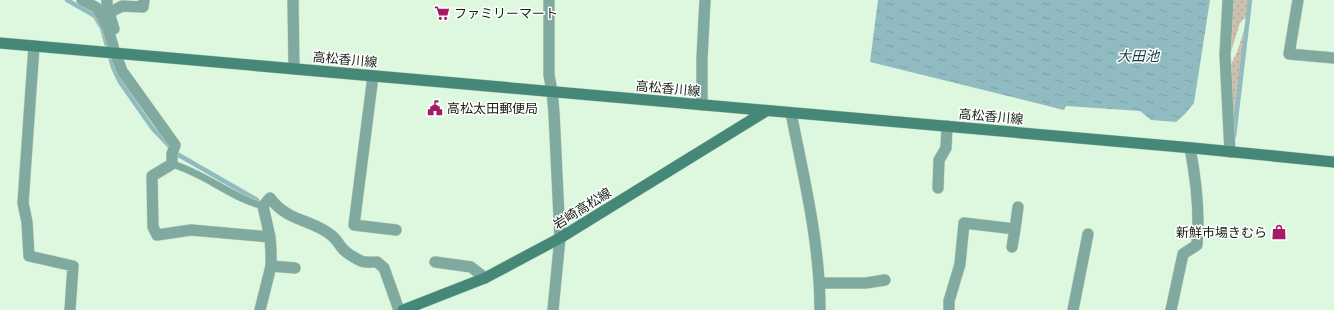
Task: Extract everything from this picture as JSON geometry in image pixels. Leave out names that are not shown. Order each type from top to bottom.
[{"type":"main road","name":"高松香川線","points":[[0,43],[947,126],[1334,162]]},
{"type":"main road","name":"岩崎高松線","points":[[403,310],[421,306],[485,278],[560,238],[766,111]]},
{"type":"street","points":[[82,0],[97,8],[108,29],[122,70],[175,145],[173,155],[152,176],[153,228],[157,234],[191,230],[270,237]]},
{"type":"street","points":[[107,0],[116,54]]},
{"type":"street","points":[[109,13],[122,6],[143,7],[144,0]]},
{"type":"street","points":[[293,0],[294,69]]},
{"type":"street","points":[[549,0],[549,74],[552,91],[560,238],[553,310]]},
{"type":"street","points":[[702,105],[702,59],[705,0]]},
{"type":"street","points":[[1228,0],[1225,54],[1230,152]]},
{"type":"street","points":[[1298,0],[1289,54],[1334,58]]},
{"type":"street","points":[[34,46],[23,203],[27,222],[29,256],[73,266],[70,310]]},
{"type":"street","points":[[373,76],[354,225],[396,230]]},
{"type":"street","points":[[791,113],[810,211],[820,283],[820,310]]},
{"type":"street","points":[[938,188],[939,160],[946,148],[947,126]]},
{"type":"street","points":[[1172,310],[1182,254],[1197,244],[1196,179],[1190,148]]},
{"type":"street","points":[[260,310],[271,266],[270,237],[260,205],[270,198],[285,214],[320,228],[332,235],[344,250],[354,257],[363,262],[376,262],[384,268],[398,310]]},
{"type":"street","points":[[1012,247],[1018,207]]},
{"type":"street","points":[[949,310],[949,301],[960,264],[964,223],[1014,229]]},
{"type":"street","points":[[1073,310],[1088,234]]},
{"type":"street","points":[[435,262],[471,267],[485,278]]},
{"type":"street","points":[[271,266],[295,268]]},
{"type":"street","points":[[820,283],[866,283],[885,280]]},
{"type":"lane","points":[[173,155],[188,169],[225,190],[260,205]]},
{"type":"shaded area","points":[[1234,0],[1249,0],[1247,16],[1240,23],[1229,58]]},
{"type":"shaded area","points":[[1246,24],[1233,133],[1230,66],[1237,52]]},
{"type":"water","name":"大田池","points":[[878,0],[1210,0],[1194,103],[1176,122],[1151,120],[1140,111],[1066,106],[1064,110],[870,62]]},
{"type":"waterway","points":[[67,0],[95,16],[102,28],[113,67],[120,82],[153,129],[177,154],[257,200],[259,206]]},
{"type":"waterway","points":[[1234,136],[1250,0]]},
{"type":"place","name":"ファミリーマート","points":[[442,13]]},
{"type":"place","name":"高松太田郵便局","points":[[435,108]]},
{"type":"place","name":"新鮮市場きむら","points":[[1279,232]]}]
